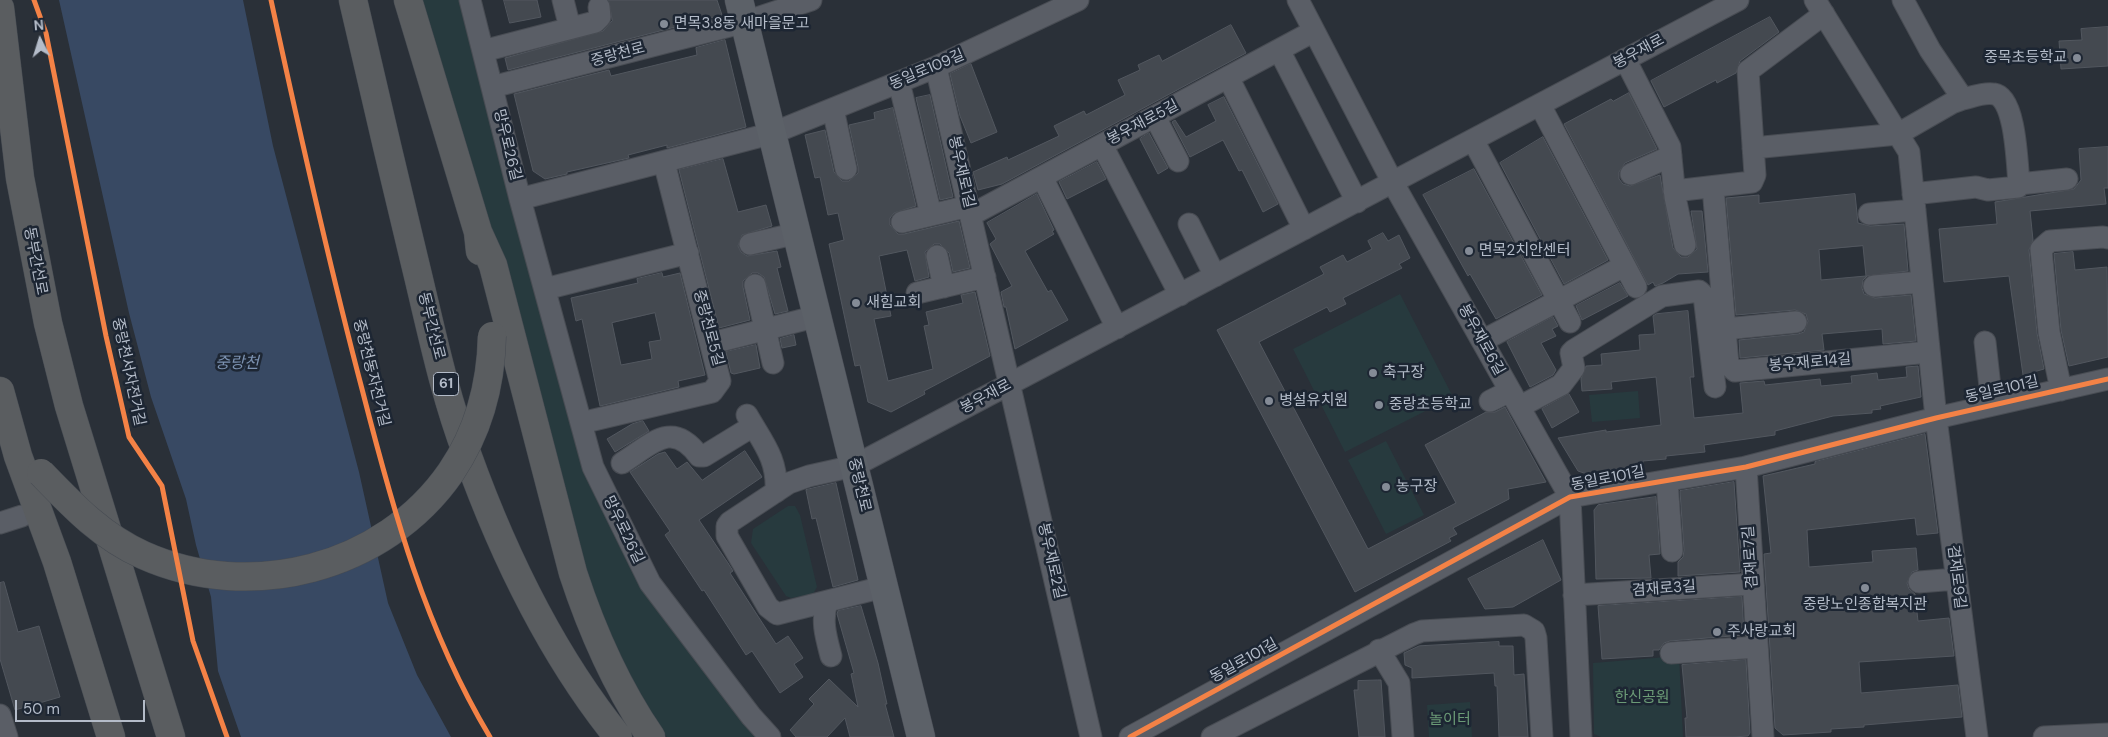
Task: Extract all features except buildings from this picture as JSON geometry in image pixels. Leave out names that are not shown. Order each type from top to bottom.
[{"type":"highway","name":"동부간선로","points":[[353,0],[433,338],[466,453],[510,557],[542,622],[574,676],[618,737]]},
{"type":"highway","points":[[408,0],[478,232],[493,265],[573,573],[586,611],[617,682],[651,737]]},
{"type":"highway","name":"동부간선로","points":[[0,8],[20,178],[48,322],[69,406],[171,737]]},
{"type":"highway","points":[[0,390],[24,444],[41,473],[100,530],[144,555],[169,564],[226,576],[280,575],[330,564],[358,552],[398,527],[435,493],[451,472],[475,427],[489,376],[492,336],[478,232]]},
{"type":"highway","points":[[0,390],[18,456],[60,572],[111,737]]},
{"type":"main road","name":"중랑천로","points":[[742,11],[921,737]]},
{"type":"street","name":"망우로26길","points":[[470,0],[520,199],[597,475],[650,584],[751,716],[770,737]]},
{"type":"street","points":[[563,0],[570,28]]},
{"type":"street","points":[[742,11],[811,0]]},
{"type":"street","name":"동일로109길","points":[[772,133],[936,67],[1078,0]]},
{"type":"street","points":[[1298,0],[1393,182]]},
{"type":"street","name":"봉우재로","points":[[883,587],[782,614],[772,612],[726,532],[730,522],[789,483],[809,476],[854,466],[1738,0]]},
{"type":"street","points":[[1903,0],[1930,50],[1963,99]]},
{"type":"street","points":[[483,51],[599,19],[599,7]]},
{"type":"street","points":[[1674,191],[1752,182],[1755,175],[1748,71],[1819,7],[1908,149],[1936,418]]},
{"type":"street","name":"중랑천로","points":[[492,87],[742,11]]},
{"type":"street","name":"봉우재로5길","points":[[902,222],[931,215],[970,210],[1042,177],[1314,31]]},
{"type":"street","points":[[1280,50],[1356,202]]},
{"type":"street","points":[[1625,60],[1669,145],[1674,191],[1686,245]]},
{"type":"street","name":"봉우재로1길","points":[[936,67],[1010,385]]},
{"type":"street","points":[[1228,77],[1304,229]]},
{"type":"street","points":[[899,82],[931,215]]},
{"type":"street","points":[[1753,148],[1898,134],[1952,103],[1963,99],[1994,94],[2000,97],[2010,112],[2019,184]]},
{"type":"street","points":[[1540,104],[1636,288]]},
{"type":"street","points":[[833,108],[846,169]]},
{"type":"street","points":[[1155,116],[1178,161]]},
{"type":"street","points":[[520,199],[772,133]]},
{"type":"street","points":[[1473,140],[1570,322]]},
{"type":"street","points":[[1102,145],[1180,295]]},
{"type":"street","points":[[1631,174],[1671,156]]},
{"type":"street","name":"중랑천로5길","points":[[581,423],[712,392],[720,381],[712,343],[664,162]]},
{"type":"street","points":[[1042,177],[1117,328]]},
{"type":"street","points":[[1869,214],[1976,187],[1988,190],[2018,187],[2019,184],[2067,179]]},
{"type":"street","name":"봉우재로6길","points":[[1393,182],[1570,497]]},
{"type":"street","name":"봉우재로14길","points":[[1713,187],[1728,364],[1735,370],[1929,352]]},
{"type":"street","points":[[1190,224],[1215,276]]},
{"type":"street","points":[[750,244],[798,233]]},
{"type":"street","name":"동일로101길","points":[[2061,390],[2049,332],[2041,249],[2050,241],[2108,238]]},
{"type":"street","points":[[545,289],[688,254]]},
{"type":"street","points":[[937,256],[944,287]]},
{"type":"street","points":[[1482,341],[1624,266]]},
{"type":"street","points":[[917,293],[985,277]]},
{"type":"street","points":[[1874,286],[1921,282]]},
{"type":"street","points":[[755,285],[773,363]]},
{"type":"street","points":[[1490,401],[1515,399],[1561,385],[1574,368],[1572,353],[1574,350],[1662,296],[1699,291],[1704,296],[1715,387]]},
{"type":"street","points":[[712,343],[818,316]]},
{"type":"street","points":[[1725,328],[1796,322]]},
{"type":"street","name":"동일로101길","points":[[1985,342],[1992,405]]},
{"type":"street","name":"동일로101길","points":[[1130,737],[1570,497],[1746,467],[1936,418],[2108,379]]},
{"type":"street","name":"봉우재로2길","points":[[1010,385],[1091,737]]},
{"type":"street","name":"겸재로9길","points":[[1936,418],[1977,737]]},
{"type":"street","points":[[622,463],[666,436],[678,437],[689,443],[699,456],[704,456],[750,420],[776,470],[776,492]]},
{"type":"street","name":"겸재로7길","points":[[1746,467],[1763,737]]},
{"type":"street","name":"동일로101길","points":[[1667,481],[1672,551]]},
{"type":"street","points":[[1570,497],[1581,737]]},
{"type":"street","points":[[0,523],[22,516]]},
{"type":"street","points":[[1919,582],[1956,579]]},
{"type":"street","name":"겸재로3길","points":[[1574,595],[1753,584]]},
{"type":"street","points":[[827,602],[823,614],[823,624],[831,656]]},
{"type":"street","points":[[1212,737],[1379,650],[1422,631],[1524,625],[1530,627],[1536,638],[1542,737]]},
{"type":"street","points":[[1671,653],[1757,647]]},
{"type":"street","points":[[1379,650],[1399,683],[1403,737]]},
{"type":"street","points":[[0,715],[7,737]]},
{"type":"street","points":[[2044,737],[2108,734]]},
{"type":"green space","points":[[419,0],[460,0],[586,468],[763,737],[667,737],[639,700],[603,633]]},
{"type":"green space","name":"축구장","points":[[1400,294],[1453,397],[1345,452],[1293,349]]},
{"type":"green space","points":[[1638,391],[1640,418],[1592,422],[1589,395]]},
{"type":"green space","name":"농구장","points":[[1386,441],[1424,515],[1386,534],[1348,460]]},
{"type":"green space","points":[[788,506],[795,506],[800,515],[817,587],[813,594],[791,598],[786,596],[751,543],[753,529]]},
{"type":"green space","name":"한신공원","points":[[1679,656],[1683,737],[1601,737],[1594,734],[1593,663]]},
{"type":"green space","name":"놀이터","points":[[1470,702],[1472,737],[1429,737],[1427,705]]},
{"type":"water","name":"중랑천","points":[[59,0],[243,0],[273,146],[359,472],[388,603],[417,675],[451,737],[241,737],[218,671],[211,597],[196,545],[186,499],[151,397],[129,313]]},
{"type":"cycle path","name":"중랑천서자전거길","points":[[34,0],[46,33],[106,336],[129,437],[162,486],[193,641],[227,737]]},
{"type":"cycle path","name":"중랑천동자전거길","points":[[271,0],[337,292],[399,524],[413,568],[447,654],[467,696],[490,737]]},
{"type":"cycle path","points":[[1130,737],[1570,497],[1746,467],[1936,418],[2108,379]]},
{"type":"place","name":"면목3.8동 새마을문고","points":[[664,24]]},
{"type":"place","name":"중목초등학교","points":[[2077,58]]},
{"type":"place","name":"면목2치안센터","points":[[1469,251]]},
{"type":"place","name":"새힘교회","points":[[856,303]]},
{"type":"place","name":"축구장","points":[[1373,373]]},
{"type":"place","name":"병설유치원","points":[[1269,401]]},
{"type":"place","name":"중랑초등학교","points":[[1379,405]]},
{"type":"place","name":"농구장","points":[[1386,487]]},
{"type":"place","name":"중랑노인종합복지관","points":[[1865,588]]},
{"type":"place","name":"주사랑교회","points":[[1717,632]]}]
